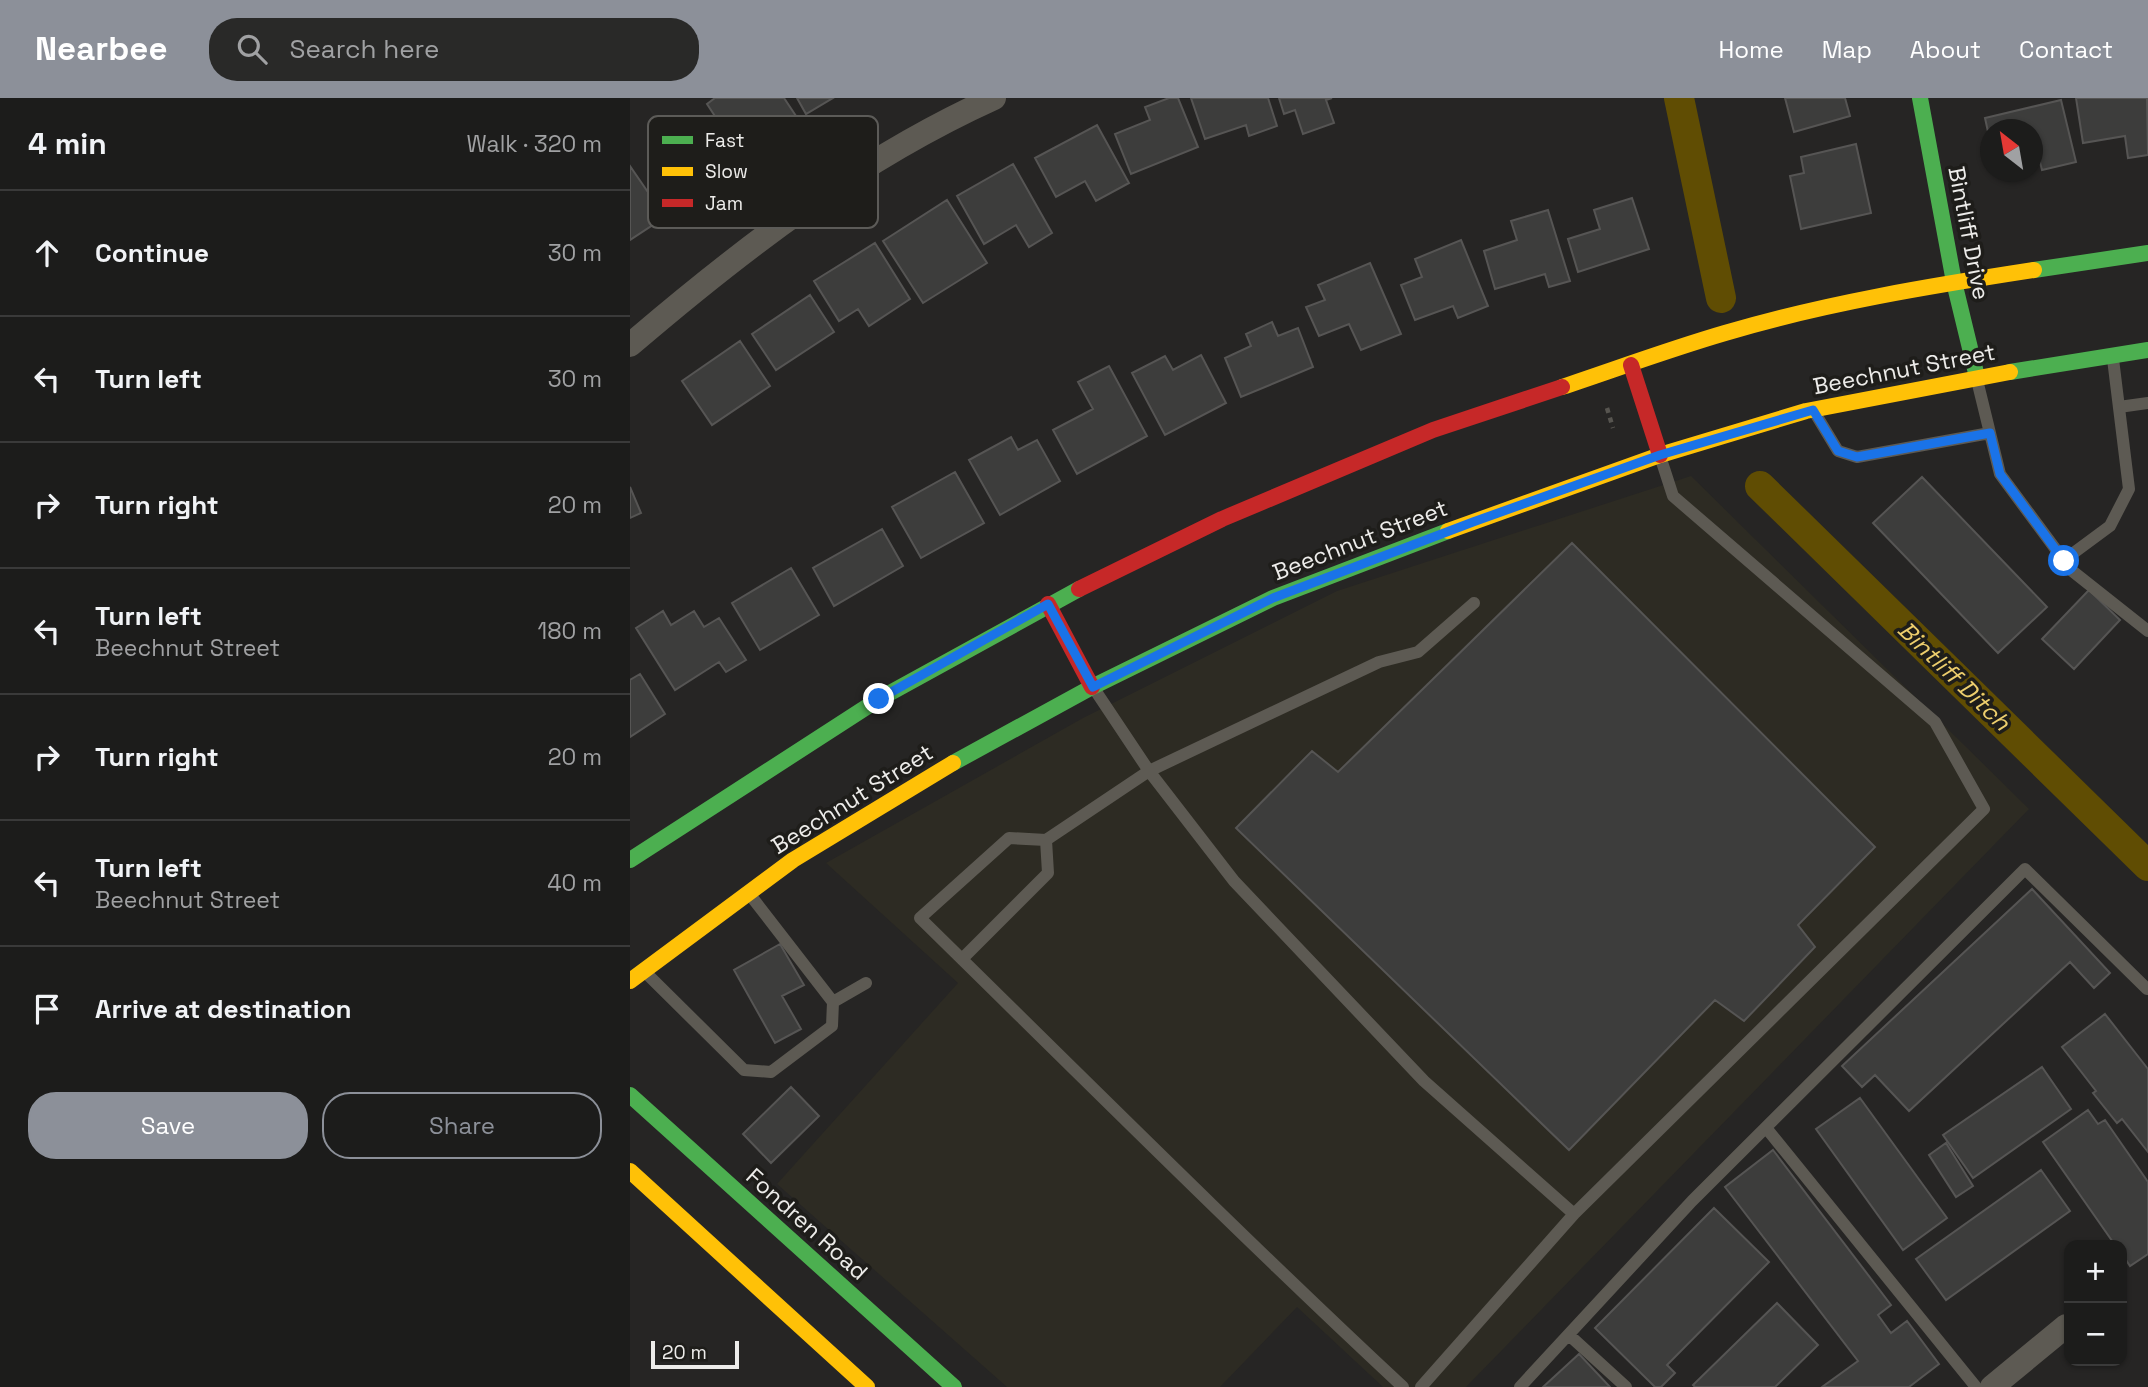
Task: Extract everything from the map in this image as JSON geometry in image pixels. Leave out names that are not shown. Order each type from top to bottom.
[{"type":"main road","name":"Bintliff Drive","points":[[1920,98],[1954,282],[1977,377]]},
{"type":"main road","points":[[630,860],[879,699],[1048,604],[1222,519],[1433,430],[1725,333],[1811,311],[1954,282],[2148,253]]},
{"type":"main road","name":"Beechnut Street","points":[[630,981],[793,860],[949,765],[1093,687],[1273,598],[1660,455],[1813,410],[1977,377],[2148,350]]},
{"type":"main road","points":[[1631,365],[1660,455]]},
{"type":"main road","points":[[1048,604],[1093,687]]},
{"type":"main road","name":"Fondren Road","points":[[630,1094],[954,1387]]},
{"type":"main road","points":[[634,1181],[867,1387]]},
{"type":"street","points":[[878,159],[994,98]]},
{"type":"street","points":[[630,345],[692,291],[776,228]]},
{"type":"street","points":[[1992,1387],[2064,1328]]},
{"type":"lane","points":[[2064,561],[2110,526],[2129,489],[2112,355]]},
{"type":"lane","points":[[1977,377],[2000,474],[2071,570],[2148,631]]},
{"type":"lane","points":[[2119,407],[2148,403]]},
{"type":"lane","points":[[1813,410],[1838,451],[1857,457],[1990,433]]},
{"type":"lane","points":[[1421,1387],[1574,1214],[1984,808],[1935,722],[1673,496],[1660,455]]},
{"type":"lane","points":[[1403,1387],[920,918],[1009,838],[1046,840],[1149,771],[1379,662],[1418,652],[1474,603]]},
{"type":"lane","points":[[1093,687],[1149,771],[1234,881],[1407,1063],[1574,1214]]},
{"type":"lane","points":[[962,959],[1048,873],[1046,840]]},
{"type":"lane","points":[[1520,1387],[1692,1201],[2025,869],[2147,989]]},
{"type":"lane","points":[[643,971],[744,1070],[771,1072],[832,1026],[833,1002],[749,892]]},
{"type":"lane","points":[[833,1002],[866,982]]},
{"type":"lane","points":[[1767,1129],[1976,1387]]},
{"type":"lane","points":[[1569,1335],[1626,1387]]},
{"type":"path","points":[[1607,408],[1612,428]]},
{"type":"shaded area","points":[[1691,476],[2029,809],[1466,1387],[1383,1387],[1297,1307],[1220,1387],[1007,1387],[777,1184],[958,983],[826,863],[1083,718],[1337,591]]},
{"type":"building","points":[[715,98],[784,98],[796,116],[715,116],[707,104]]},
{"type":"building","points":[[797,98],[833,98],[806,114]]},
{"type":"building","points":[[1169,98],[1178,98],[1198,147],[1131,174],[1115,134],[1150,120],[1145,107]]},
{"type":"building","points":[[1191,98],[1268,98],[1277,126],[1249,136],[1246,125],[1205,139]]},
{"type":"building","points":[[1279,98],[1332,98],[1326,100],[1334,123],[1303,134],[1295,110],[1284,114]]},
{"type":"building","points":[[1785,98],[1845,98],[1850,116],[1794,132]]},
{"type":"building","points":[[2076,98],[2147,98],[2148,155],[2128,158],[2125,136],[2083,143]]},
{"type":"building","points":[[2061,100],[2076,162],[2043,170],[2043,119],[1985,118]]},
{"type":"building","points":[[1097,125],[1129,183],[1096,201],[1085,181],[1056,197],[1035,158]]},
{"type":"building","points":[[1856,144],[1871,213],[1801,229],[1790,176],[1804,173],[1801,157]]},
{"type":"building","points":[[1013,164],[1052,233],[1029,247],[1016,225],[984,244],[957,196]]},
{"type":"building","points":[[630,166],[648,192],[648,228],[630,240]]},
{"type":"building","points":[[1632,198],[1649,249],[1578,272],[1568,239],[1600,229],[1594,210]]},
{"type":"building","points":[[947,200],[987,263],[923,303],[883,241]]},
{"type":"building","points":[[1548,210],[1570,281],[1549,287],[1545,274],[1495,289],[1484,251],[1517,240],[1511,221]]},
{"type":"building","points":[[1461,240],[1488,306],[1458,318],[1453,306],[1415,320],[1401,285],[1422,277],[1415,259]]},
{"type":"building","points":[[875,243],[910,299],[869,326],[858,309],[839,321],[814,281]]},
{"type":"building","points":[[1370,263],[1401,334],[1361,350],[1349,324],[1319,336],[1306,307],[1325,300],[1318,285]]},
{"type":"building","points":[[810,295],[834,332],[776,370],[752,334]]},
{"type":"building","points":[[1272,322],[1278,336],[1298,328],[1313,367],[1241,397],[1225,358],[1251,346],[1246,334]]},
{"type":"building","points":[[740,341],[770,386],[712,425],[682,381]]},
{"type":"building","points":[[1201,355],[1226,403],[1165,435],[1132,373],[1165,356],[1173,370]]},
{"type":"building","points":[[1109,366],[1147,436],[1077,474],[1053,430],[1093,409],[1078,382]]},
{"type":"building","points":[[1011,437],[1018,450],[1037,440],[1060,481],[1000,515],[969,460]]},
{"type":"building","points":[[955,472],[984,523],[921,558],[892,507]]},
{"type":"building","points":[[1922,477],[2047,607],[1998,653],[1873,523]]},
{"type":"building","points":[[630,487],[641,513],[630,518]]},
{"type":"building","points":[[882,529],[903,566],[834,606],[813,568]]},
{"type":"building","points":[[1572,543],[1875,847],[1798,925],[1815,947],[1744,1021],[1715,1000],[1569,1150],[1236,828],[1312,751],[1338,772]]},
{"type":"building","points":[[791,568],[819,615],[760,650],[732,603]]},
{"type":"building","points":[[2089,590],[2120,620],[2074,669],[2042,639]]},
{"type":"building","points":[[663,611],[671,625],[694,611],[704,627],[719,618],[746,660],[726,672],[719,662],[675,690],[636,628]]},
{"type":"building","points":[[640,674],[665,714],[630,737],[630,680]]},
{"type":"building","points":[[2032,889],[2110,973],[2094,988],[2070,962],[1909,1111],[1875,1075],[1862,1087],[1842,1066]]},
{"type":"building","points":[[780,944],[804,985],[782,996],[801,1029],[775,1043],[734,970]]},
{"type":"building","points":[[2105,1014],[2148,1069],[2148,1152],[2122,1119],[2117,1123],[2062,1047]]},
{"type":"building","points":[[2042,1067],[2071,1109],[1973,1178],[1943,1135]]},
{"type":"building","points":[[791,1087],[819,1116],[771,1163],[743,1134]]},
{"type":"building","points":[[1860,1098],[1947,1218],[1903,1250],[1816,1129]]},
{"type":"building","points":[[2088,1110],[2098,1124],[2105,1120],[2148,1182],[2148,1254],[2130,1266],[2127,1262],[2127,1240],[2112,1240],[2043,1142]]},
{"type":"building","points":[[1946,1143],[1973,1186],[1956,1197],[1929,1155]]},
{"type":"building","points":[[1773,1150],[1891,1305],[1878,1315],[1891,1333],[1907,1321],[1939,1364],[1909,1387],[1822,1387],[1858,1361],[1725,1187]]},
{"type":"building","points":[[2041,1170],[2070,1211],[1946,1300],[1916,1259]]},
{"type":"building","points":[[1714,1208],[1769,1262],[1667,1365],[1675,1373],[1661,1387],[1655,1387],[1595,1328]]},
{"type":"building","points":[[1777,1303],[1818,1345],[1775,1387],[1693,1385]]},
{"type":"building","points":[[1579,1354],[1610,1387],[1543,1387]]},
{"type":"waterway","name":"Bintliff Ditch","points":[[1679,98],[1721,298]]},
{"type":"waterway","name":"Bintliff Ditch","points":[[1760,486],[2148,866]]},
{"type":"traffic: fast","points":[[1920,98],[1954,282],[1977,377]]},
{"type":"traffic: fast","points":[[2034,270],[2148,253]]},
{"type":"traffic: fast","points":[[2010,372],[2148,350]]},
{"type":"traffic: fast","points":[[953,763],[1092,687],[1273,598],[1448,531]]},
{"type":"traffic: fast","points":[[630,860],[879,699],[1079,589]]},
{"type":"traffic: fast","points":[[630,1095],[954,1387]]},
{"type":"traffic: slow","points":[[1562,387],[1763,322],[1917,289],[2034,270]]},
{"type":"traffic: slow","points":[[1448,531],[1660,455],[1806,411],[2010,372]]},
{"type":"traffic: slow","points":[[630,981],[793,860],[953,763]]},
{"type":"traffic: slow","points":[[630,1171],[867,1387]]},
{"type":"traffic: jam","points":[[1631,365],[1660,455]]},
{"type":"traffic: jam","points":[[1079,589],[1222,519],[1433,430],[1562,387]]},
{"type":"traffic: jam","points":[[1048,604],[1092,687]]},
{"type":"route","points":[[879,699],[1048,604],[1093,687],[1273,598],[1660,455],[1813,410],[1838,451],[1857,457],[1990,433],[2000,474],[2064,561]]}]
